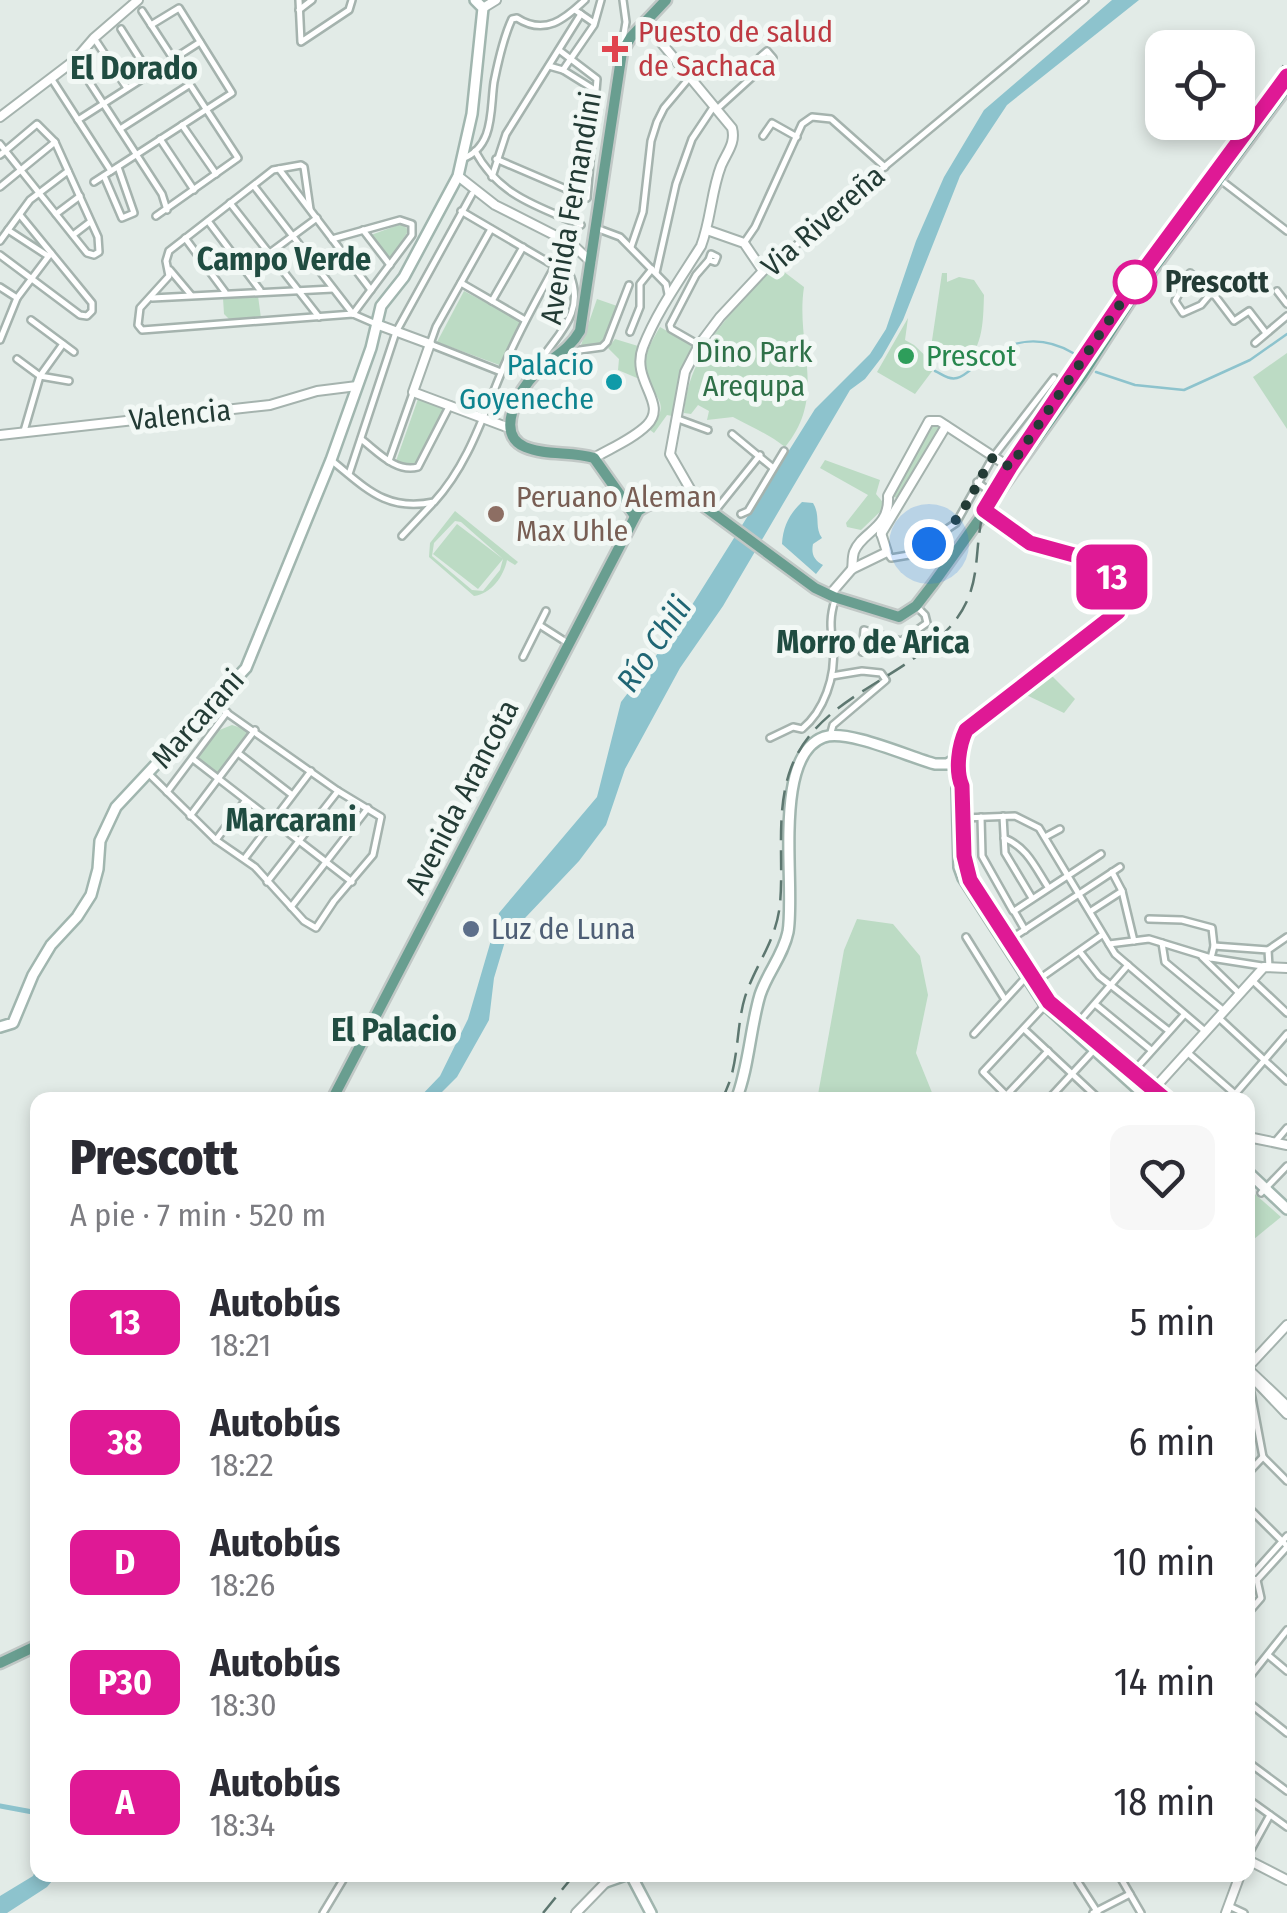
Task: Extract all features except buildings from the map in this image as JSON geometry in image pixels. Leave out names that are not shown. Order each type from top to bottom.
[{"type":"main road","name":"Avenida Fernandini","points":[[509,428],[524,386],[573,342],[584,318],[622,52],[666,0]]},
{"type":"main road","name":"Marcarani","points":[[0,1027],[13,1023],[32,975],[91,895],[100,842],[116,807],[246,668],[331,460],[381,306],[404,277],[458,176],[472,114],[479,4]]},
{"type":"main road","points":[[1218,178],[1287,76]]},
{"type":"main road","points":[[509,428],[526,448],[594,458],[635,516],[644,507],[664,500],[697,501],[815,588],[900,616],[916,606],[945,567],[984,510],[992,489],[1012,469],[1086,362],[1135,282],[1287,86]]},
{"type":"main road","points":[[984,510],[1030,543],[1103,563],[1110,572],[1120,606],[1118,612],[966,730],[960,757],[959,867],[1047,1004],[1144,1092]]},
{"type":"main road","name":"Avenida Arancota","points":[[336,1092],[635,516]]},
{"type":"main road","points":[[738,1092],[761,991],[783,952],[788,931],[792,883],[789,809],[793,784],[809,747],[830,736],[848,737],[943,765],[959,778],[965,867],[1007,941]]},
{"type":"main road","points":[[943,765],[960,757]]},
{"type":"main road","points":[[1097,1047],[1133,1072],[1146,1092]]},
{"type":"main road","points":[[1255,1181],[1263,1191]]},
{"type":"main road","points":[[1255,1186],[1287,1213]]},
{"type":"main road","points":[[0,1663],[30,1649]]},
{"type":"main road","points":[[632,1882],[651,1913]]},
{"type":"street","points":[[0,116],[75,60],[138,0]]},
{"type":"street","points":[[299,0],[298,39],[306,42],[348,10],[352,0]]},
{"type":"street","points":[[299,10],[312,0]]},
{"type":"street","points":[[479,4],[496,0]]},
{"type":"street","points":[[492,177],[506,134],[550,66],[585,0]]},
{"type":"street","points":[[563,70],[594,23],[601,0]]},
{"type":"street","points":[[622,52],[626,22],[623,0]]},
{"type":"street","name":"Via Rivereña","points":[[697,501],[670,454],[685,372],[699,345],[763,271],[1085,0]]},
{"type":"street","points":[[94,182],[232,93],[179,8],[151,25]]},
{"type":"street","points":[[142,11],[238,158],[156,216]]},
{"type":"street","points":[[462,159],[475,151],[489,129],[494,86],[512,19],[529,26],[551,26],[578,12]]},
{"type":"street","points":[[578,12],[594,23]]},
{"type":"street","points":[[594,458],[643,428],[653,417],[655,406],[642,382],[640,358],[707,230],[715,184],[734,140],[732,128],[645,23]]},
{"type":"street","points":[[121,29],[149,74]]},
{"type":"street","points":[[94,38],[127,88]]},
{"type":"street","points":[[78,120],[200,42]]},
{"type":"street","points":[[496,158],[587,198],[598,79],[558,50]]},
{"type":"street","points":[[75,60],[162,194],[167,210]]},
{"type":"street","points":[[630,332],[640,307],[640,284],[654,271],[692,139],[715,107],[766,64]]},
{"type":"street","points":[[550,66],[596,91]]},
{"type":"street","points":[[631,247],[643,212],[651,141],[657,122],[690,77]]},
{"type":"street","points":[[51,78],[110,172]]},
{"type":"street","points":[[120,129],[190,84]]},
{"type":"street","points":[[744,243],[802,124],[812,117],[831,119],[886,167]]},
{"type":"street","points":[[763,136],[772,123],[797,137]]},
{"type":"street","points":[[0,144],[3,153],[87,253],[94,256],[98,252],[98,238],[55,142],[38,124],[3,153]]},
{"type":"street","points":[[182,125],[216,174]]},
{"type":"street","points":[[160,139],[194,190]]},
{"type":"street","points":[[0,188],[55,142]]},
{"type":"street","points":[[475,151],[506,191],[581,225]]},
{"type":"street","points":[[104,176],[122,218],[134,213],[118,166]]},
{"type":"street","points":[[310,209],[304,167],[279,169],[168,251],[170,276],[138,312],[138,325],[142,330],[353,314],[412,235],[412,224],[400,220],[332,239]]},
{"type":"street","points":[[279,169],[371,290]]},
{"type":"street","points":[[0,242],[40,194],[68,171]]},
{"type":"street","points":[[458,176],[495,204],[572,244],[592,262]]},
{"type":"street","points":[[1218,178],[1287,231]]},
{"type":"street","points":[[254,186],[353,314],[502,372]]},
{"type":"street","points":[[349,474],[396,332],[472,194]]},
{"type":"street","points":[[56,214],[80,196]]},
{"type":"street","points":[[230,204],[319,317]]},
{"type":"street","points":[[462,211],[570,276],[573,310],[561,337],[536,366],[537,371]]},
{"type":"street","points":[[0,255],[80,315],[88,316],[92,311],[92,303],[20,215]]},
{"type":"street","points":[[271,252],[316,218]]},
{"type":"street","points":[[73,235],[91,221]]},
{"type":"street","points":[[208,221],[262,292]]},
{"type":"street","points":[[596,228],[620,237],[631,247],[666,284],[668,301]]},
{"type":"street","points":[[390,461],[430,344],[492,229]]},
{"type":"street","points":[[8,230],[50,255]]},
{"type":"street","points":[[363,230],[390,264]]},
{"type":"street","points":[[707,230],[744,243],[763,271]]},
{"type":"street","points":[[185,238],[226,292]]},
{"type":"street","points":[[492,301],[523,248]]},
{"type":"street","points":[[0,340],[16,298],[50,255]]},
{"type":"street","points":[[699,345],[671,329],[670,324],[708,260]]},
{"type":"street","points":[[402,536],[452,483],[525,320],[556,266]]},
{"type":"street","points":[[168,268],[191,295]]},
{"type":"street","points":[[1212,292],[1201,305],[1183,313],[1176,301],[1190,274],[1212,292],[1234,321],[1248,311],[1266,332]]},
{"type":"street","points":[[461,282],[525,320]]},
{"type":"street","points":[[564,352],[602,347],[607,342],[629,285]]},
{"type":"street","points":[[0,287],[16,298]]},
{"type":"street","points":[[312,308],[312,299],[322,288]]},
{"type":"street","points":[[152,298],[333,289]]},
{"type":"street","points":[[1278,290],[1287,304]]},
{"type":"street","points":[[332,316],[340,306],[340,298]]},
{"type":"street","points":[[1255,342],[1287,316]]},
{"type":"street","points":[[0,318],[7,323]]},
{"type":"street","points":[[31,320],[74,352]]},
{"type":"street","points":[[23,432],[40,376],[63,344]]},
{"type":"street","points":[[17,358],[40,376],[69,381]]},
{"type":"street","points":[[879,531],[887,552],[892,558],[900,558],[929,544],[956,524],[993,457],[1054,378]]},
{"type":"street","name":"Valencia","points":[[0,435],[270,405],[317,391],[357,386]]},
{"type":"street","points":[[414,392],[509,428]]},
{"type":"street","points":[[361,439],[408,470],[418,466],[450,406]]},
{"type":"street","points":[[674,418],[708,430]]},
{"type":"street","points":[[893,507],[888,496],[926,426],[939,421],[1012,469]]},
{"type":"street","points":[[852,569],[854,551],[879,531],[946,426]]},
{"type":"street","points":[[732,434],[772,468]]},
{"type":"street","points":[[741,514],[748,511],[784,451]]},
{"type":"street","points":[[715,511],[760,455]]},
{"type":"street","points":[[331,460],[390,502],[434,502]]},
{"type":"street","points":[[977,482],[992,489]]},
{"type":"street","points":[[929,544],[945,567]]},
{"type":"street","points":[[770,738],[794,727],[802,729],[816,718],[832,676],[834,651],[828,620],[833,591],[852,569],[887,552]]},
{"type":"street","points":[[901,641],[864,630],[862,652],[885,652],[901,641],[927,623],[916,606]]},
{"type":"street","points":[[523,656],[546,612]]},
{"type":"street","points":[[540,626],[569,644]]},
{"type":"street","points":[[830,736],[833,725],[886,680],[882,673],[871,672],[832,676]]},
{"type":"street","points":[[150,774],[190,816],[244,858],[316,928],[373,855],[381,817],[213,703]]},
{"type":"street","points":[[167,792],[227,712]]},
{"type":"street","points":[[190,816],[255,730]]},
{"type":"street","points":[[238,753],[292,795]]},
{"type":"street","points":[[193,758],[352,882]]},
{"type":"street","points":[[244,858],[310,771]]},
{"type":"street","points":[[268,882],[338,791]]},
{"type":"street","points":[[216,840],[245,801]]},
{"type":"street","points":[[291,907],[368,808]]},
{"type":"street","points":[[963,818],[1004,816],[1025,820],[1039,828],[1109,944],[1206,1032]]},
{"type":"street","points":[[1004,816],[1006,853],[1032,898]]},
{"type":"street","points":[[981,817],[982,856],[1025,930]]},
{"type":"street","points":[[1044,837],[1060,829]]},
{"type":"street","points":[[1004,838],[1025,850],[1048,887]]},
{"type":"street","points":[[1014,912],[1101,854]]},
{"type":"street","points":[[1007,941],[1120,867]]},
{"type":"street","points":[[1112,872],[1122,892],[1134,941]]},
{"type":"street","points":[[1090,911],[1122,892]]},
{"type":"street","points":[[1148,919],[1182,920],[1212,928],[1211,958]]},
{"type":"street","points":[[974,1034],[1005,998],[1030,978],[1080,952],[1102,934]]},
{"type":"street","points":[[966,937],[1005,998]]},
{"type":"street","points":[[1214,946],[1268,950],[1287,938]]},
{"type":"street","points":[[1109,944],[1149,940],[1211,958],[1287,968]]},
{"type":"street","points":[[1162,943],[1164,962],[1287,1081]]},
{"type":"street","points":[[1153,1092],[1266,967],[1268,950]]},
{"type":"street","points":[[1080,952],[1111,986],[1169,1031]]},
{"type":"street","points":[[1200,955],[1240,994]]},
{"type":"street","points":[[1074,1028],[1128,964]]},
{"type":"street","points":[[1252,980],[1287,1013]]},
{"type":"street","points":[[999,1092],[983,1072],[1047,1004]]},
{"type":"street","points":[[1096,1004],[1152,1051]]},
{"type":"street","points":[[1133,1072],[1185,1014]]},
{"type":"street","points":[[1024,1029],[1091,1092]]},
{"type":"street","points":[[1237,1092],[1287,1036]]},
{"type":"street","points":[[1055,1092],[1097,1047]]},
{"type":"street","points":[[1010,1092],[1048,1052]]},
{"type":"street","points":[[1188,1052],[1228,1092]]},
{"type":"street","points":[[1255,1135],[1281,1141],[1287,1128]]},
{"type":"street","points":[[1263,1191],[1287,1166]]},
{"type":"street","points":[[1255,1364],[1285,1332]]},
{"type":"street","points":[[1255,1377],[1287,1406]]},
{"type":"street","points":[[1255,1379],[1287,1414]]},
{"type":"street","points":[[1255,1412],[1263,1457],[1287,1482]]},
{"type":"street","points":[[1255,1434],[1259,1436]]},
{"type":"street","points":[[1255,1466],[1263,1457]]},
{"type":"street","points":[[1255,1514],[1286,1543],[1255,1572]]},
{"type":"street","points":[[1255,1578],[1261,1598],[1255,1605]]},
{"type":"street","points":[[1255,1671],[1287,1630]]},
{"type":"street","points":[[1268,1656],[1287,1671]]},
{"type":"street","points":[[1255,1708],[1287,1733]]},
{"type":"street","points":[[1255,1767],[1287,1790]]},
{"type":"street","points":[[1255,1804],[1287,1827]]},
{"type":"street","points":[[1255,1844],[1270,1815]]},
{"type":"street","points":[[1255,1862],[1287,1880]]},
{"type":"street","points":[[322,1913],[342,1882]]},
{"type":"street","points":[[576,1913],[606,1882]]},
{"type":"street","points":[[1078,1882],[1096,1912],[1130,1894]]},
{"type":"street","points":[[1123,1882],[1141,1913]]},
{"type":"street","points":[[1238,1882],[1228,1910],[1244,1913]]},
{"type":"green space","points":[[401,224],[409,230],[389,260],[371,235]]},
{"type":"green space","name":"Dino Park Arequpa","points":[[775,265],[804,287],[808,389],[798,428],[785,447],[733,417],[707,420],[709,411],[698,405],[691,414],[684,413],[687,391],[704,351]]},
{"type":"green space","points":[[942,273],[947,273],[947,282],[959,277],[974,280],[984,295],[977,345],[957,365],[930,354]]},
{"type":"green space","points":[[464,291],[522,322],[502,366],[437,342]]},
{"type":"green space","points":[[258,296],[261,318],[230,320],[224,314],[223,298]]},
{"type":"green space","points":[[597,299],[620,307],[603,343],[580,348]]},
{"type":"green space","name":"Prescot","points":[[908,318],[905,340],[936,366],[915,394],[877,372]]},
{"type":"green space","points":[[660,327],[695,347],[682,372],[672,416],[667,415],[654,433],[650,430],[661,408],[645,366],[647,352]]},
{"type":"green space","points":[[615,339],[638,346],[637,378],[618,370],[619,359],[608,348]]},
{"type":"green space","points":[[1287,353],[1287,429],[1253,377]]},
{"type":"green space","points":[[418,399],[447,408],[417,464],[406,466],[396,461]]},
{"type":"green space","points":[[937,424],[940,430],[900,499],[891,496],[931,425]]},
{"type":"green space","points":[[825,460],[880,480],[876,494],[886,506],[861,530],[847,527],[846,523],[868,495],[820,468]]},
{"type":"green space","points":[[455,511],[518,562],[515,565],[507,560],[496,583],[486,592],[474,596],[429,557],[430,543]],"holes":[[[455,521],[461,522],[503,559],[500,570],[483,591],[472,590],[432,556],[434,543]]]},
{"type":"green space","points":[[457,524],[503,559],[478,589],[433,554]]},
{"type":"green space","points":[[1047,671],[1075,699],[1064,713],[1020,692]]},
{"type":"green space","points":[[232,725],[251,731],[217,775],[196,758],[217,731]]},
{"type":"green space","points":[[857,919],[893,924],[920,956],[928,995],[916,1053],[932,1092],[818,1092],[844,950]]},
{"type":"green space","points":[[1255,1194],[1281,1217],[1255,1238]]},
{"type":"water","points":[[1112,0],[1139,0],[1007,105],[960,176],[903,320],[882,357],[865,379],[850,390],[723,606],[680,668],[625,769],[606,825],[579,861],[506,938],[494,978],[489,1020],[457,1077],[442,1092],[425,1092],[440,1076],[468,1019],[499,913],[597,797],[621,702],[680,624],[815,409],[870,354],[886,329],[916,241],[944,177],[984,110]]},
{"type":"water","points":[[802,502],[813,503],[817,512],[822,538],[813,544],[812,551],[823,565],[816,574],[782,544],[788,521]]},
{"type":"water","points":[[30,1878],[30,1882],[51,1882],[7,1913],[0,1913],[0,1896]]},
{"type":"waterway","points":[[1096,372],[1135,385],[1184,390],[1250,360],[1287,334]]},
{"type":"waterway","points":[[935,371],[957,378],[994,353],[1027,342],[1050,344],[1073,353]]},
{"type":"waterway","points":[[0,1806],[30,1812]]},
{"type":"railway","points":[[725,1092],[745,997],[778,918],[783,801],[791,768],[804,744],[840,706],[930,646],[961,613],[973,583],[985,506],[1006,465],[1201,179],[1287,61]]},
{"type":"railway","points":[[543,1913],[568,1882]]},
{"type":"bus line","name":"13","points":[[1156,1092],[1049,1002],[965,867],[959,778],[966,730],[1118,612],[1120,606],[1110,572],[1103,563],[1030,543],[984,510],[1135,282],[1287,76]]},
{"type":"place","name":"Puesto de salud de Sachaca","points":[[615,49]]},
{"type":"place","name":"Prescott","points":[[1135,282]]},
{"type":"place","name":"Prescot","points":[[906,356]]},
{"type":"place","name":"Palacio Goyeneche","points":[[614,382]]},
{"type":"place","name":"Peruano Aleman Max Uhle","points":[[496,514]]},
{"type":"place","name":"Luz de Luna","points":[[471,929]]},
{"type":"district","name":"El Dorado","points":[[134,68]]},
{"type":"district","name":"Campo Verde","points":[[284,259]]},
{"type":"district","name":"Morro de Arica","points":[[873,642]]},
{"type":"district","name":"Marcarani","points":[[291,820]]},
{"type":"district","name":"El Palacio","points":[[394,1030]]},
{"type":"route","points":[[929,544],[948,532],[965,512],[993,457],[1010,467],[1135,282]]},
{"type":"water label","name":"Río Chili","points":[[654,644]]}]
